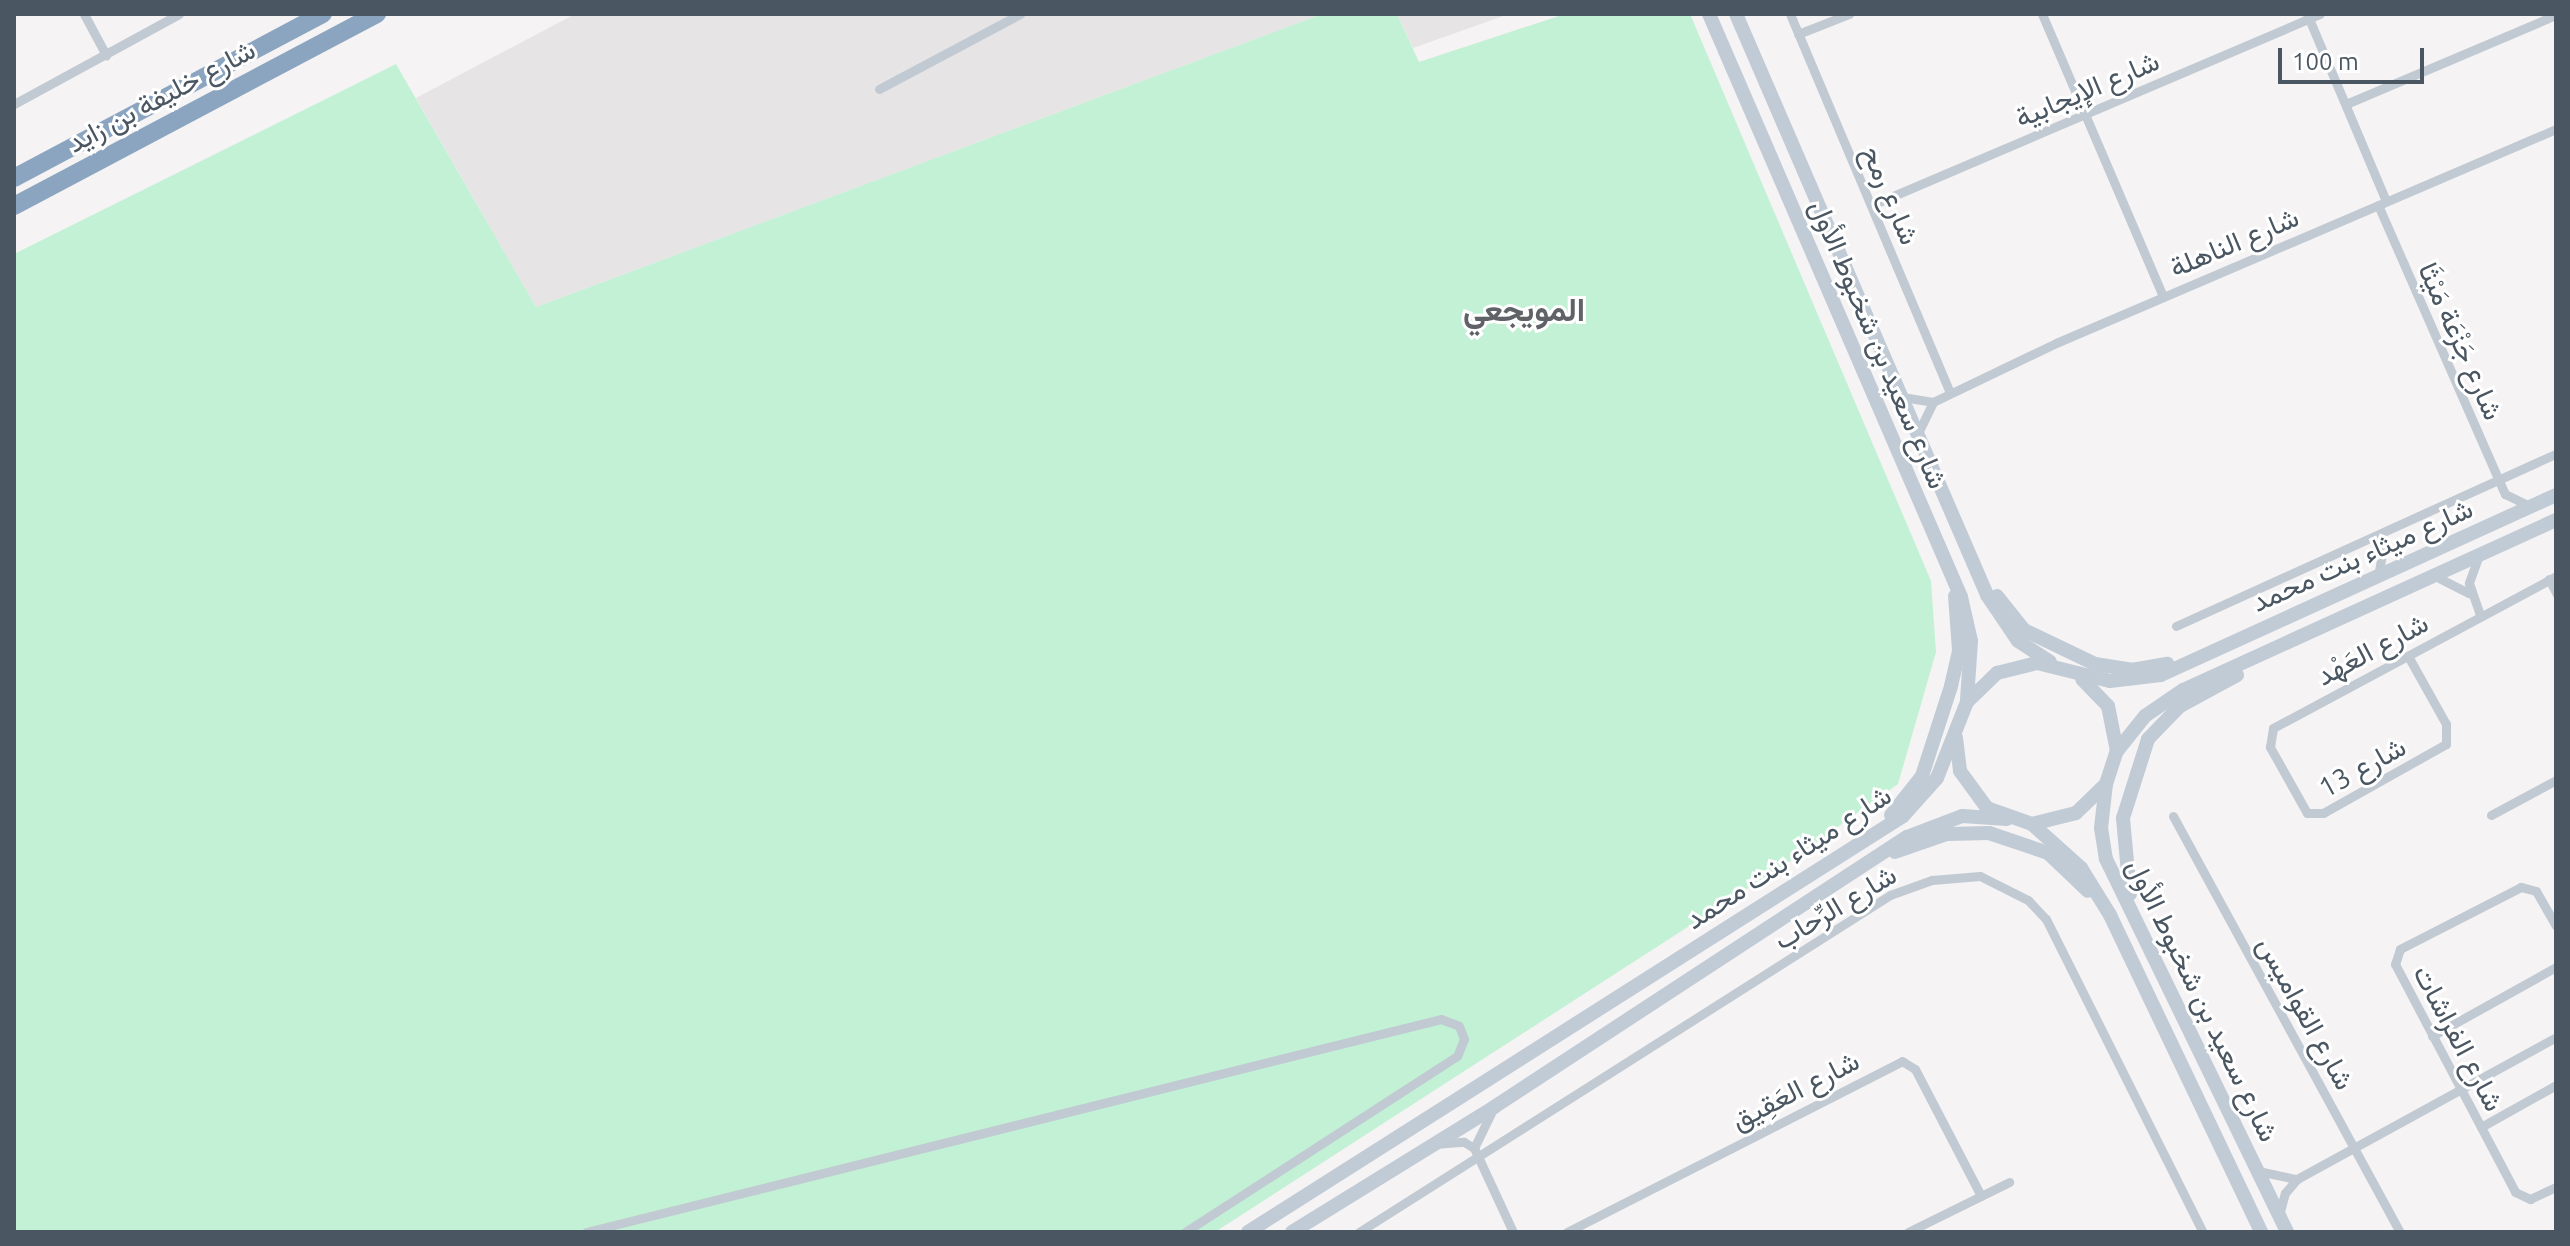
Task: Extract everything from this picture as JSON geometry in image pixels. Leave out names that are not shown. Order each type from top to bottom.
[{"type":"highway","name":"شارع خليفة بن زايد","points":[[14,178],[323,14]]},
{"type":"highway","name":"شارع خليفة بن زايد","points":[[14,206],[377,14]]},
{"type":"main road","name":"شارع سعيد بن شخبوط الأول","points":[[1709,14],[1953,581],[1971,641],[1967,702]]},
{"type":"main road","name":"شارع سعيد بن شخبوط الأول","points":[[1736,14],[1896,394],[2004,625],[2057,666]]},
{"type":"main road","name":"شارع ميثاء بنت محمد","points":[[1248,1232],[1865,840],[1922,799],[1942,766],[1967,702],[1988,679],[2006,669],[2057,666],[2110,681],[2144,680],[2556,495]]},
{"type":"main road","name":"شارع ميثاء بنت محمد","points":[[2117,751],[2165,700],[2556,520]]},
{"type":"main road","points":[[1978,571],[2024,630],[2095,664],[2150,668],[2238,640]]},
{"type":"main road","points":[[1865,840],[1910,796],[1927,766],[1956,668],[1953,581]]},
{"type":"main road","points":[[2132,906],[2122,852],[2123,818],[2148,739],[2180,706],[2248,669],[2261,654]]},
{"type":"main road","points":[[1957,726],[1958,760],[1971,791],[2007,819],[2032,824],[2076,813],[2106,784],[2117,751],[2108,706],[2076,673]]},
{"type":"main road","name":"شارع سعيد بن شخبوط الأول","points":[[2106,784],[2102,844],[2287,1232]]},
{"type":"main road","name":"شارع ميثاء بنت محمد","points":[[1292,1232],[1494,1107],[1873,859],[1949,819],[1976,815],[2007,819]]},
{"type":"main road","name":"شارع سعيد بن شخبوط الأول","points":[[2032,824],[2081,868],[2110,915],[2261,1232]]},
{"type":"main road","points":[[1873,859],[1959,832],[2004,837],[2059,860],[2110,915]]},
{"type":"street","points":[[84,14],[106,55]]},
{"type":"street","points":[[14,104],[179,14]]},
{"type":"street","points":[[879,89],[1020,14]]},
{"type":"street","name":"شارع رمح","points":[[1790,14],[1950,393]]},
{"type":"street","points":[[1798,34],[1849,14]]},
{"type":"street","points":[[2042,14],[2163,296]]},
{"type":"street","name":"شارع الإيجابية","points":[[1872,205],[2086,115],[2308,16],[2320,14]]},
{"type":"street","points":[[2346,104],[2556,15]]},
{"type":"street","name":"شارع جَزْعَة مَيْثَا","points":[[2308,16],[2346,104],[2382,203],[2505,494]]},
{"type":"street","name":"شارع الناهلة","points":[[1933,402],[2163,296],[2556,129]]},
{"type":"street","points":[[1896,394],[1913,402],[1933,402],[1917,440]]},
{"type":"street","points":[[2176,626],[2556,454]]},
{"type":"street","points":[[2498,522],[2505,494],[2532,506]]},
{"type":"street","points":[[2376,536],[2382,554],[2378,577]]},
{"type":"street","points":[[2382,554],[2404,564]]},
{"type":"street","points":[[2479,555],[2470,573],[2469,593],[2480,615]]},
{"type":"street","name":"شارع العَهْد","points":[[2435,576],[2469,593]]},
{"type":"street","points":[[2552,578],[2556,593]]},
{"type":"street","name":"شارع العَهْد","points":[[2284,721],[2552,578]]},
{"type":"street","name":"شارع 13","points":[[2284,721],[2270,732],[2270,747],[2303,809],[2318,815],[2446,744],[2446,724],[2408,656]]},
{"type":"street","points":[[2491,815],[2556,780]]},
{"type":"street","name":"شارع القواميس","points":[[2173,816],[2400,1232]]},
{"type":"street","name":"شارع الرِّحاب","points":[[1359,1232],[1476,1152],[1890,895],[1932,880],[1980,876],[2028,900],[2046,919],[2203,1232]]},
{"type":"street","name":"شارع الفراشات","points":[[2556,926],[2536,891],[2521,887],[2400,949],[2396,970],[2519,1196],[2536,1198],[2556,1187]]},
{"type":"street","points":[[2432,1036],[2556,967]]},
{"type":"street","points":[[586,1232],[1441,1019],[1459,1026],[1464,1039],[1457,1056],[1185,1232]]},
{"type":"street","points":[[2279,1217],[2285,1193],[2297,1179],[2556,1037]]},
{"type":"street","name":"شارع العَقِيق","points":[[1567,1232],[1902,1061],[1915,1069],[1981,1196]]},
{"type":"street","points":[[2481,1127],[2556,1085]]},
{"type":"street","points":[[1476,1152],[1494,1107]]},
{"type":"street","points":[[1433,1144],[1464,1142],[1476,1152],[1513,1232]]},
{"type":"street","points":[[2256,1170],[2297,1179]]},
{"type":"street","points":[[1908,1232],[2009,1182]]},
{"type":"street","points":[[2251,1232],[2253,1215]]},
{"type":"shaded area","points":[[575,14],[1322,14],[536,307],[416,98]]},
{"type":"shaded area","points":[[1397,14],[1509,14],[1413,48]]},
{"type":"green space","points":[[1322,14],[1397,14],[1419,62],[1565,14],[1690,14],[1931,581],[1936,652],[1898,784],[1790,861],[1215,1232],[14,1232],[14,254],[396,64],[536,307]]},
{"type":"district","name":"المويجعي","points":[[1524,309]]}]
